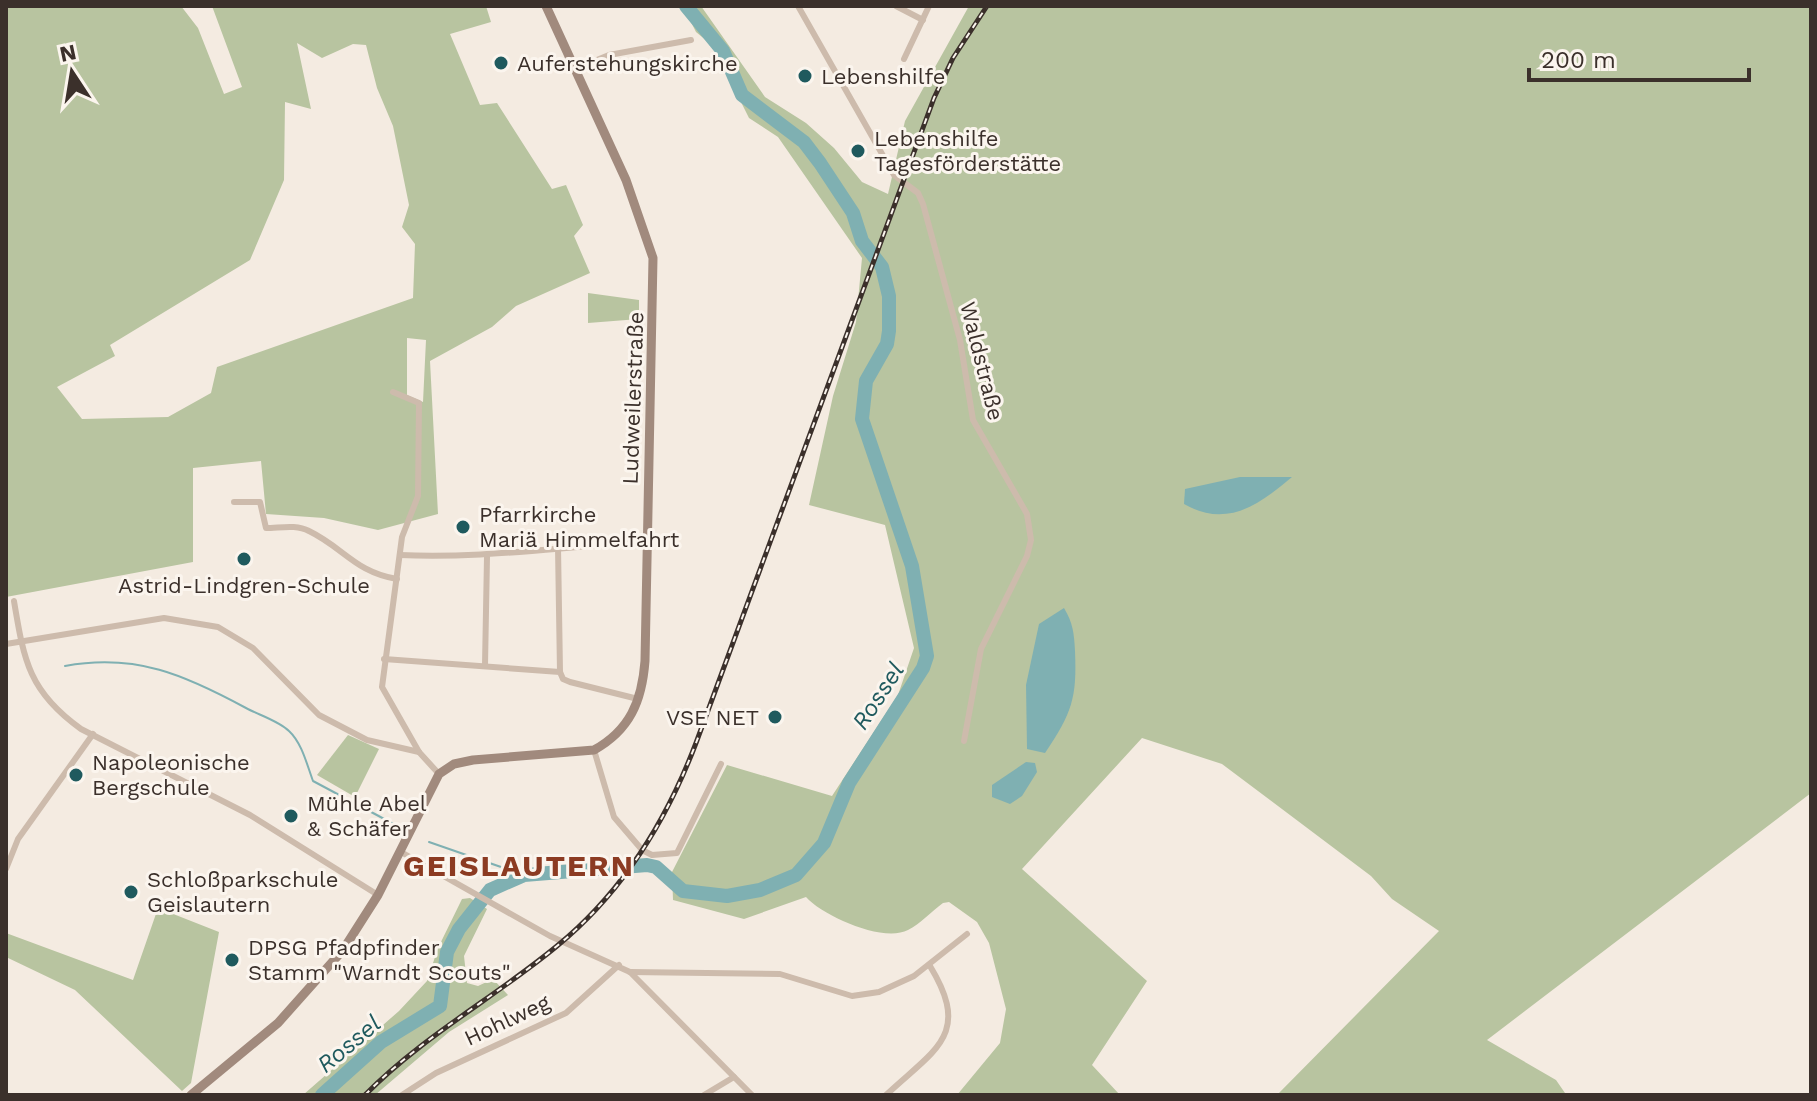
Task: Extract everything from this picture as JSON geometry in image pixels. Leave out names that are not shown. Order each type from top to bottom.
[{"type":"main road","name":"Ludweilerstraße","points":[[546,6],[626,180],[653,258],[645,661],[634,712],[611,741],[594,750]]},
{"type":"main road","points":[[191,1095],[295,1005],[343,950],[378,895],[439,774],[454,764],[473,760],[594,750]]},
{"type":"street","name":"Waldstraße","points":[[798,6],[894,175],[918,193],[923,204],[960,340],[973,420],[1027,514],[1031,540],[1027,556],[981,649],[964,741]]},
{"type":"street","points":[[896,6],[923,20]]},
{"type":"street","points":[[904,59],[929,6]]},
{"type":"street","points":[[575,69],[609,55],[691,40]]},
{"type":"street","points":[[393,392],[419,403],[418,496],[402,537],[384,659],[384,696],[419,752],[439,774]]},
{"type":"street","points":[[234,502],[260,502],[266,528],[294,527],[309,531],[362,570],[397,579]]},
{"type":"street","points":[[400,555],[487,557],[558,547],[648,542]]},
{"type":"street","points":[[558,547],[560,672],[563,679],[638,699]]},
{"type":"street","points":[[485,665],[487,557]]},
{"type":"street","points":[[14,601],[28,670],[40,693],[58,712],[93,734],[250,815],[378,895]]},
{"type":"street","points":[[6,644],[164,618],[218,627],[253,648],[286,684],[330,722],[367,740],[419,752]]},
{"type":"street","points":[[384,659],[560,672]]},
{"type":"street","points":[[6,869],[18,839],[93,734]]},
{"type":"street","points":[[594,750],[614,817],[643,851],[652,855],[677,853],[721,764]]},
{"type":"street","points":[[401,852],[550,936],[630,972],[752,1095]]},
{"type":"street","points":[[630,972],[780,974],[852,996],[879,992],[930,966],[967,934]]},
{"type":"street","name":"Hohlweg","points":[[402,1095],[436,1073],[566,1013],[619,965]]},
{"type":"street","points":[[886,1095],[940,1043],[951,1021],[946,993],[930,966]]},
{"type":"street","points":[[704,1095],[734,1077]]},
{"type":"green space","points":[[6,6],[181,6],[198,28],[224,94],[242,87],[212,6],[486,6],[491,22],[450,34],[480,105],[497,103],[552,189],[566,185],[583,225],[574,236],[590,273],[516,306],[492,327],[430,361],[438,514],[378,530],[324,518],[266,514],[261,461],[193,468],[193,562],[6,597]],"holes":[[[297,43],[322,58],[353,44],[366,45],[377,88],[393,126],[409,205],[402,227],[415,244],[413,298],[217,367],[211,393],[168,417],[82,419],[57,387],[115,356],[110,345],[250,260],[284,180],[285,102],[311,109]],[[407,338],[426,340],[423,402],[407,395]]]},
{"type":"green space","points":[[683,6],[701,6],[765,97],[806,123],[834,148],[862,182],[888,194],[905,121],[969,6],[1811,6],[1811,793],[1487,1040],[1556,1080],[1565,1093],[1277,1095],[1439,931],[1392,899],[1371,876],[1222,764],[1142,738],[1022,869],[1147,981],[1092,1065],[1120,1095],[957,1095],[1000,1043],[1006,1009],[989,943],[977,922],[949,902],[943,903],[908,930],[884,933],[854,926],[826,912],[806,897],[744,919],[673,900],[672,872],[727,765],[832,796],[898,695],[914,648],[885,525],[809,505],[833,396],[856,322],[862,258],[778,137],[749,118],[713,46],[696,32]]},
{"type":"green space","points":[[588,293],[639,300],[639,319],[588,323]]},
{"type":"green space","points":[[348,735],[379,749],[355,797],[317,775]]},
{"type":"green space","points":[[470,898],[487,909],[464,956],[467,983],[478,986],[493,979],[508,995],[449,1032],[375,1095],[303,1095],[399,1011],[427,981],[438,948],[462,899]]},
{"type":"green space","points":[[158,908],[219,932],[191,1083],[182,1091],[75,990],[6,957],[6,933],[133,980]]},
{"type":"water","points":[[1240,477],[1292,477],[1255,504],[1229,514],[1200,511],[1184,504],[1185,489]]},
{"type":"water","points":[[1064,608],[1074,639],[1074,693],[1067,716],[1045,753],[1027,749],[1026,685],[1039,624]]},
{"type":"water","points":[[1026,762],[1035,763],[1037,772],[1022,796],[1010,804],[992,797],[992,785]]},
{"type":"waterway","name":"Rossel","points":[[322,1095],[381,1042],[440,1006],[447,952],[459,929],[490,890],[524,875],[647,865],[656,867],[683,891],[727,896],[760,890],[796,875],[824,843],[849,783],[923,668],[927,656],[912,566],[862,419],[866,381],[887,344],[889,331],[889,296],[882,267],[862,241],[853,213],[820,163],[804,142],[742,95],[723,51],[686,6]]},
{"type":"waterway","points":[[65,666],[115,662],[137,665],[202,686],[285,727],[301,748],[313,781],[403,829]]},
{"type":"waterway","points":[[429,842],[524,875]]},
{"type":"railway","points":[[365,1095],[411,1054],[533,965],[581,925],[622,879],[656,828],[696,743],[934,98],[953,58],[987,6]]},
{"type":"place","name":"Auferstehungskirche","points":[[501,63]]},
{"type":"place","name":"Lebenshilfe","points":[[805,76]]},
{"type":"place","name":"Lebenshilfe Tagesförderstätte","points":[[858,151]]},
{"type":"place","name":"Pfarrkirche Mariä Himmelfahrt","points":[[463,527]]},
{"type":"place","name":"Astrid-Lindgren-Schule","points":[[244,559]]},
{"type":"place","name":"VSE NET","points":[[775,717]]},
{"type":"place","name":"Napoleonische Bergschule","points":[[76,775]]},
{"type":"place","name":"Mühle Abel & Schäfer","points":[[291,816]]},
{"type":"place","name":"Schloßparkschule Geislautern","points":[[131,892]]},
{"type":"place","name":"DPSG Pfadpfinder Stamm \"Warndt Scouts\"","points":[[232,960]]},
{"type":"district","name":"GEISLAUTERN","points":[[519,865]]}]
